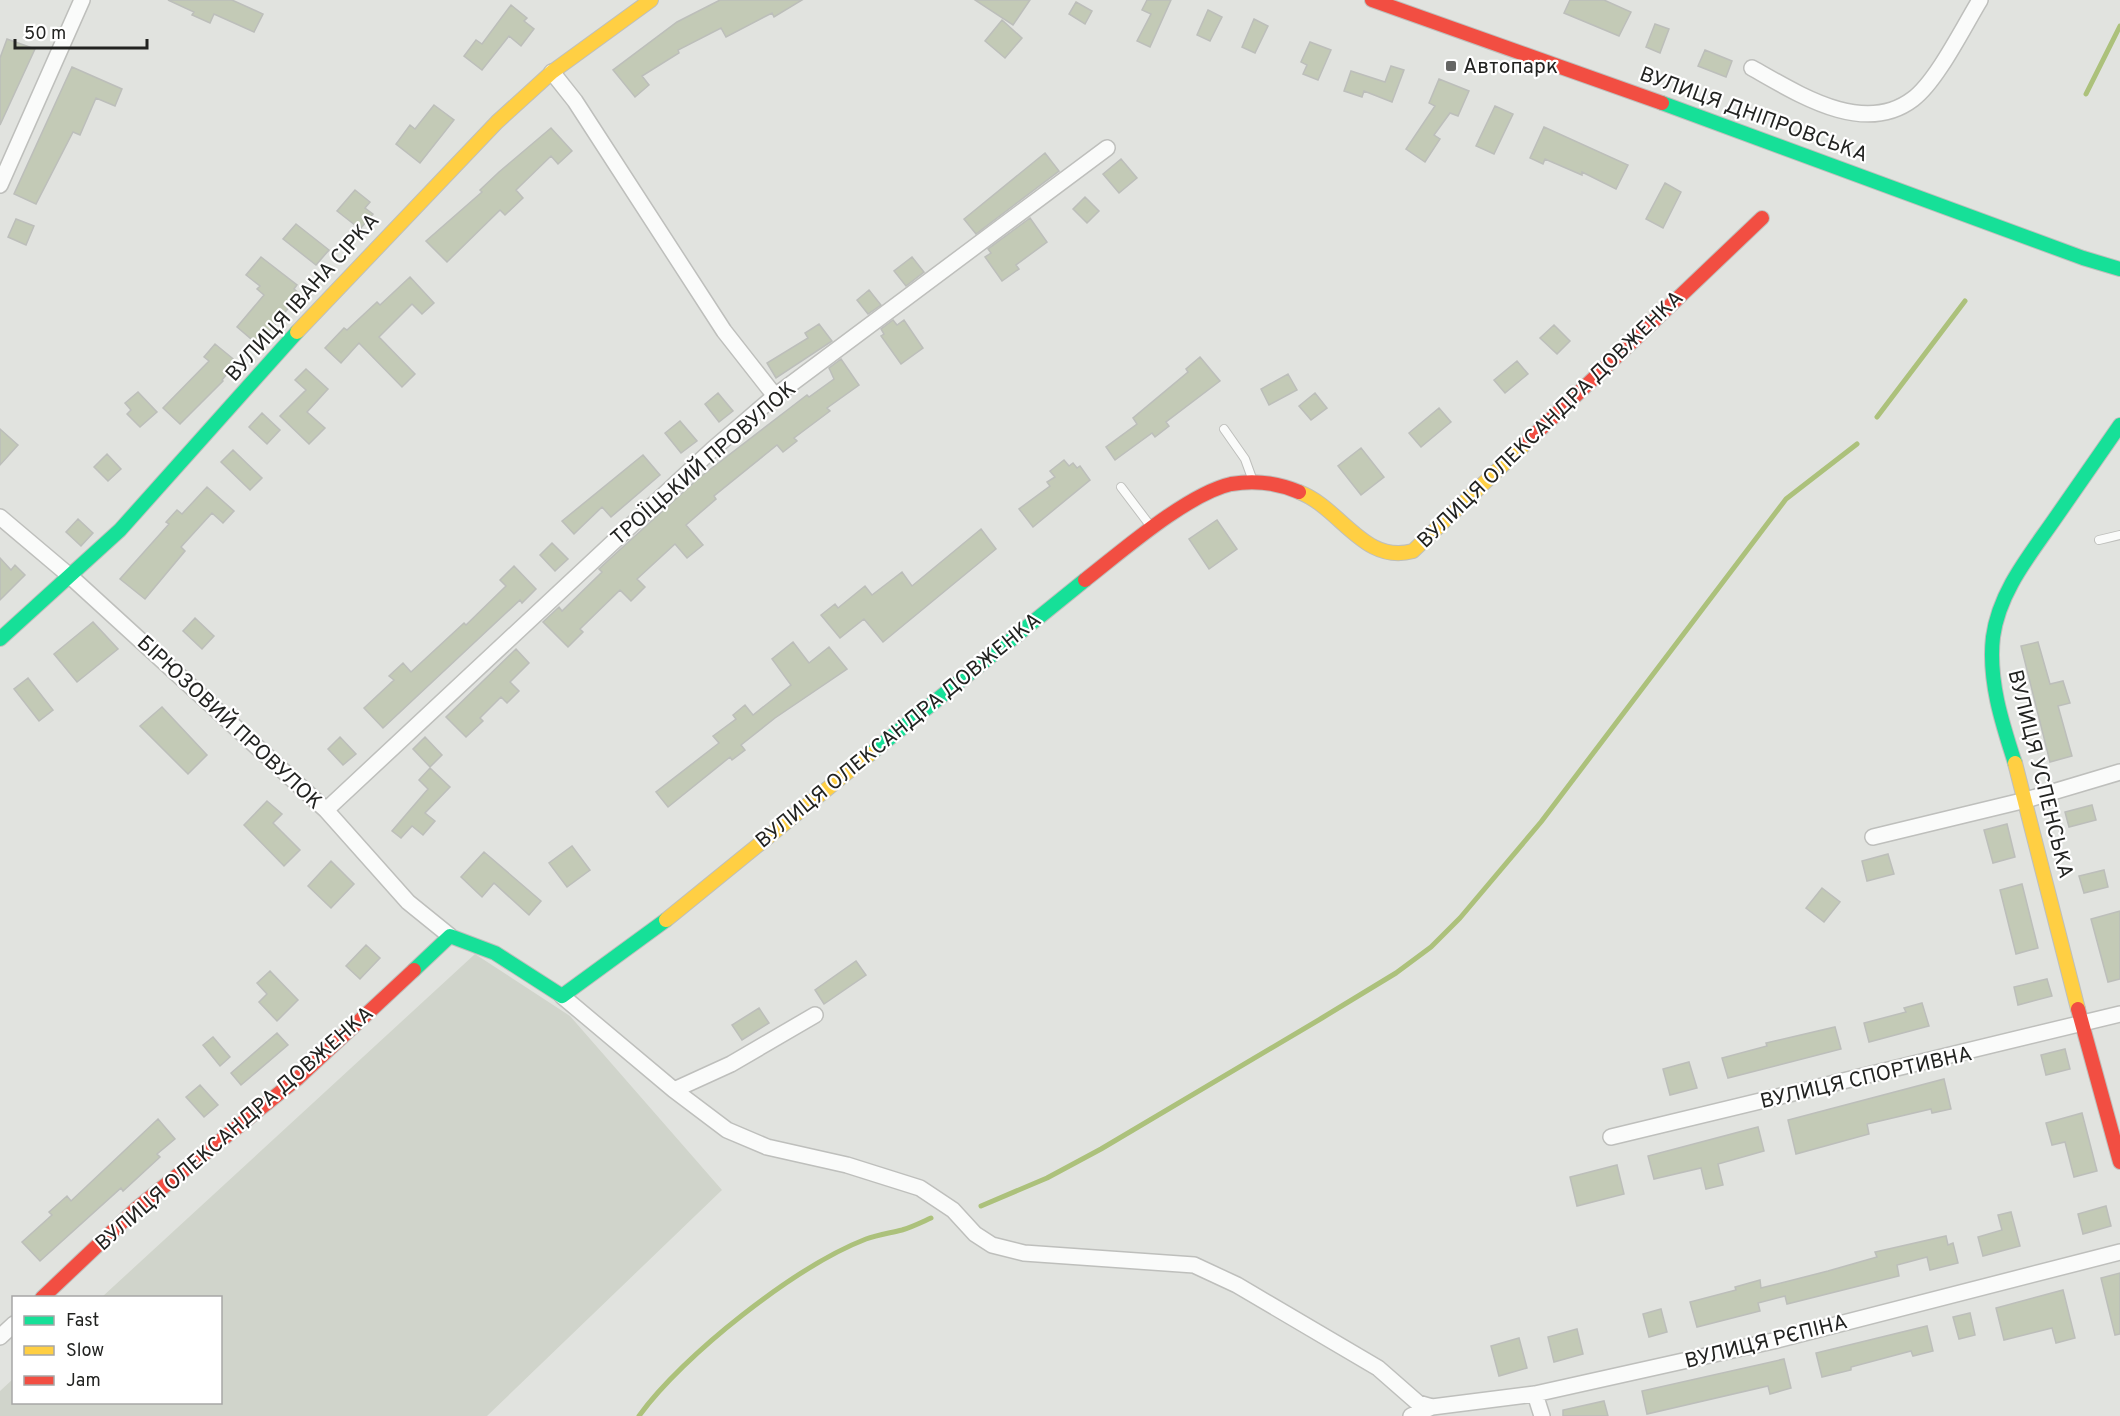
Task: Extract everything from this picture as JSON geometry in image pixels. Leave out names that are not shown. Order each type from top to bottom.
[{"type":"main road","name":"ВУЛИЦЯ ІВАНА СІРКА","points":[[0,639],[71,577],[120,530],[433,186],[552,72],[635,6],[651,0]]},
{"type":"main road","name":"ВУЛИЦЯ ДНІПРОВСЬКА","points":[[1372,0],[1625,89],[2083,258],[2120,269]]},
{"type":"main road","name":"ВУЛИЦЯ ОЛЕКСАНДРА ДОВЖЕНКА","points":[[562,996],[616,959],[701,892],[1046,608],[1153,529],[1216,490],[1239,483],[1253,482],[1283,487],[1307,495],[1326,506],[1383,553],[1397,555],[1413,551],[1762,218]]},
{"type":"main road","name":"ВУЛИЦЯ УСПЕНСЬКА","points":[[2120,425],[2025,563],[1997,618],[1992,651],[1994,682],[2026,800],[2081,1026],[2120,1162]]},
{"type":"main road","name":"ВУЛИЦЯ ОЛЕКСАНДРА ДОВЖЕНКА","points":[[44,1296],[136,1209],[298,1078],[450,936]]},
{"type":"main road","points":[[450,936],[471,941],[499,954],[562,996]]},
{"type":"street","points":[[0,185],[82,0]]},
{"type":"street","points":[[1752,68],[1847,113],[1880,114],[1913,99],[1931,79],[1980,0]]},
{"type":"street","points":[[552,72],[575,101],[724,331],[775,396]]},
{"type":"street","name":"ТРОЇЦЬКИЙ ПРОВУЛОК","points":[[326,810],[705,457],[775,396],[1107,148]]},
{"type":"street","name":"БІРЮЗОВИЙ ПРОВУЛОК","points":[[0,517],[71,577],[326,810],[408,902],[450,936]]},
{"type":"street","points":[[1873,837],[2026,800],[2120,772]]},
{"type":"street","points":[[562,996],[674,1090],[727,1130],[767,1147],[796,1156],[847,1165],[920,1188],[953,1210],[975,1234],[992,1245],[1024,1253],[1194,1265],[1238,1285],[1378,1368],[1418,1403],[1431,1407]]},
{"type":"street","name":"ВУЛИЦЯ СПОРТИВНА","points":[[1611,1137],[2081,1026],[2120,1014]]},
{"type":"street","points":[[674,1090],[731,1064],[815,1015]]},
{"type":"street","name":"ВУЛИЦЯ РЄПІНА","points":[[1411,1416],[1431,1407],[1535,1394],[1773,1341],[2120,1252]]},
{"type":"street","points":[[0,1337],[12,1326]]},
{"type":"street","points":[[1535,1394],[1542,1416]]},
{"type":"lane","points":[[1224,429],[1245,459],[1253,482]]},
{"type":"lane","points":[[1121,487],[1153,529]]},
{"type":"lane","points":[[2099,540],[2120,535]]},
{"type":"shaded area","points":[[475,954],[570,1016],[722,1190],[487,1416],[0,1416],[0,1391],[12,1380],[12,1404],[222,1404],[222,1296],[103,1296]]},
{"type":"building","points":[[168,0],[232,0],[263,14],[254,32],[214,14],[210,23],[192,15],[194,12]]},
{"type":"building","points":[[720,0],[802,0],[774,17],[772,13],[726,37],[721,28],[678,50],[679,53],[642,76],[649,85],[635,97],[613,70],[677,22]]},
{"type":"building","points":[[975,0],[1030,0],[1013,25]]},
{"type":"building","points":[[1147,0],[1171,0],[1150,47],[1137,41],[1151,14],[1142,10]]},
{"type":"building","points":[[1570,0],[1604,0],[1631,12],[1619,36],[1564,13]]},
{"type":"building","points":[[1076,2],[1092,11],[1085,24],[1069,14]]},
{"type":"building","points":[[511,5],[527,18],[524,21],[534,29],[521,46],[509,36],[482,70],[464,56],[476,40],[482,44]]},
{"type":"building","points":[[1208,10],[1222,17],[1210,41],[1197,35]]},
{"type":"building","points":[[1254,19],[1268,26],[1255,53],[1242,47]]},
{"type":"building","points":[[1002,20],[1022,38],[1005,58],[985,41]]},
{"type":"building","points":[[1655,24],[1669,29],[1660,53],[1646,47]]},
{"type":"building","points":[[7,39],[35,49],[0,125],[0,58]]},
{"type":"building","points":[[1310,42],[1331,50],[1318,80],[1303,74],[1307,65],[1301,62]]},
{"type":"building","points":[[1705,50],[1732,61],[1726,77],[1698,66]]},
{"type":"building","points":[[1391,66],[1404,70],[1392,102],[1364,91],[1362,97],[1344,91],[1351,71],[1385,82]]},
{"type":"building","points":[[72,67],[122,89],[115,106],[96,98],[80,135],[73,132],[36,204],[14,194]]},
{"type":"building","points":[[1439,79],[1469,91],[1458,116],[1450,113],[1434,135],[1440,139],[1425,162],[1406,149],[1435,106],[1429,103]]},
{"type":"building","points":[[434,105],[454,120],[420,163],[396,144],[410,125],[415,129]]},
{"type":"building","points":[[1495,106],[1513,114],[1494,154],[1476,146]]},
{"type":"building","points":[[1544,127],[1628,165],[1616,189],[1582,172],[1582,175],[1545,159],[1543,164],[1530,158]]},
{"type":"building","points":[[551,128],[572,151],[558,164],[551,156],[516,190],[523,198],[505,215],[500,210],[447,262],[426,241],[482,192],[480,190],[499,172]]},
{"type":"building","points":[[1045,153],[1059,171],[976,234],[964,219]]},
{"type":"building","points":[[1121,159],[1137,178],[1119,193],[1103,174]]},
{"type":"building","points":[[1665,183],[1681,192],[1663,228],[1646,219]]},
{"type":"building","points":[[355,190],[370,202],[365,208],[373,214],[360,229],[337,211]]},
{"type":"building","points":[[1085,197],[1099,211],[1087,223],[1073,209]]},
{"type":"building","points":[[1030,218],[1047,242],[1016,265],[1019,269],[1002,281],[985,257],[991,253],[988,249]]},
{"type":"building","points":[[16,219],[34,226],[26,245],[8,237]]},
{"type":"building","points":[[296,224],[329,250],[316,265],[283,239]]},
{"type":"building","points":[[261,257],[297,285],[294,289],[300,294],[258,345],[237,327],[264,295],[257,289],[260,286],[246,275]]},
{"type":"building","points":[[912,257],[924,272],[906,286],[894,271]]},
{"type":"building","points":[[410,277],[434,303],[422,314],[412,304],[379,337],[415,374],[402,387],[359,343],[341,363],[325,348],[344,328],[347,330],[377,302],[380,305]]},
{"type":"building","points":[[869,290],[881,305],[868,314],[857,300]]},
{"type":"building","points":[[893,320],[897,325],[904,320],[923,348],[901,364],[881,336],[884,334],[881,329]]},
{"type":"building","points":[[819,324],[832,341],[776,378],[767,363],[808,338],[805,333]]},
{"type":"building","points":[[1554,325],[1570,341],[1557,354],[1540,338]]},
{"type":"building","points":[[215,344],[237,362],[223,381],[180,424],[163,408],[209,361],[204,357]]},
{"type":"building","points":[[1200,357],[1220,381],[1166,422],[1169,426],[1155,437],[1152,433],[1115,460],[1106,447],[1137,424],[1133,418],[1188,372],[1186,369]]},
{"type":"building","points":[[841,359],[859,385],[827,408],[830,411],[794,438],[797,441],[783,452],[777,445],[714,496],[716,499],[686,525],[703,545],[687,558],[675,544],[637,579],[645,587],[631,601],[620,590],[580,629],[583,632],[568,647],[543,622],[559,607],[562,611],[602,572],[599,569],[699,478],[807,395],[809,397],[834,379],[829,368]]},
{"type":"building","points":[[1517,361],[1528,374],[1505,393],[1494,380]]},
{"type":"building","points":[[306,369],[328,389],[307,412],[325,428],[309,444],[280,416],[306,390],[295,380]]},
{"type":"building","points":[[1288,374],[1297,390],[1269,405],[1261,389]]},
{"type":"building","points":[[138,392],[157,412],[140,427],[127,414],[131,410],[125,403]]},
{"type":"building","points":[[718,393],[733,411],[719,422],[705,404]]},
{"type":"building","points":[[1315,393],[1327,408],[1311,420],[1299,406]]},
{"type":"building","points":[[1439,408],[1451,422],[1421,447],[1409,433]]},
{"type":"building","points":[[262,413],[280,430],[267,444],[249,427]]},
{"type":"building","points":[[680,421],[697,441],[681,453],[665,433]]},
{"type":"building","points":[[0,429],[18,445],[0,465]]},
{"type":"building","points":[[1361,448],[1384,477],[1361,495],[1338,466]]},
{"type":"building","points":[[233,450],[262,478],[250,490],[221,462]]},
{"type":"building","points":[[107,454],[121,469],[108,481],[94,467]]},
{"type":"building","points":[[643,455],[660,475],[611,517],[602,507],[574,534],[562,521]]},
{"type":"building","points":[[1064,460],[1069,466],[1073,463],[1077,468],[1080,466],[1090,480],[1033,527],[1019,509],[1050,486],[1047,482],[1055,477],[1050,471]]},
{"type":"building","points":[[207,487],[234,511],[223,523],[212,513],[181,547],[185,551],[145,599],[120,579],[169,524],[166,522],[177,510],[182,514]]},
{"type":"building","points":[[78,519],[93,533],[81,546],[66,532]]},
{"type":"building","points":[[1217,520],[1237,549],[1209,569],[1189,539]]},
{"type":"building","points":[[981,529],[996,549],[883,642],[864,619],[840,638],[821,615],[835,604],[838,608],[865,586],[872,595],[902,572],[912,586]]},
{"type":"building","points":[[552,543],[568,559],[555,571],[540,555]]},
{"type":"building","points":[[0,558],[11,570],[15,565],[25,575],[0,600]]},
{"type":"building","points":[[514,566],[536,589],[522,603],[520,600],[383,728],[364,708],[394,680],[389,676],[403,663],[411,672],[464,623],[466,625],[506,586],[500,580]]},
{"type":"building","points":[[195,618],[214,636],[202,649],[183,631]]},
{"type":"building","points":[[93,622],[118,649],[77,682],[54,654]]},
{"type":"building","points":[[793,642],[809,663],[829,647],[847,669],[775,718],[741,745],[745,750],[732,760],[730,757],[668,807],[656,792],[719,743],[713,736],[736,719],[733,715],[745,705],[753,715],[791,685],[772,659]]},
{"type":"building","points":[[2038,642],[2050,684],[2063,681],[2070,703],[2058,706],[2072,756],[2050,762],[2021,646]]},
{"type":"building","points":[[516,649],[529,663],[510,682],[519,691],[507,703],[501,697],[480,718],[483,721],[466,737],[446,717]]},
{"type":"building","points":[[28,678],[53,710],[39,721],[14,689]]},
{"type":"building","points":[[162,707],[207,755],[188,774],[140,726]]},
{"type":"building","points":[[340,737],[356,754],[343,765],[328,749]]},
{"type":"building","points":[[425,737],[442,755],[430,767],[413,749]]},
{"type":"building","points":[[430,768],[450,787],[425,813],[435,821],[423,835],[412,826],[401,838],[392,831],[428,789],[419,780]]},
{"type":"building","points":[[267,801],[282,814],[273,823],[300,850],[284,866],[244,825]]},
{"type":"building","points":[[2092,805],[2096,820],[2069,827],[2065,812]]},
{"type":"building","points":[[2007,824],[2015,857],[1993,863],[1984,830]]},
{"type":"building","points":[[572,846],[590,870],[567,887],[549,863]]},
{"type":"building","points":[[484,852],[541,901],[529,915],[494,883],[482,897],[461,877]]},
{"type":"building","points":[[1888,854],[1894,874],[1867,881],[1862,861]]},
{"type":"building","points":[[331,861],[354,884],[331,908],[308,886]]},
{"type":"building","points":[[2104,870],[2108,887],[2084,893],[2079,876]]},
{"type":"building","points":[[2022,884],[2038,948],[2016,954],[2000,890]]},
{"type":"building","points":[[1822,888],[1840,902],[1824,922],[1806,908]]},
{"type":"building","points":[[2120,911],[2120,979],[2108,982],[2091,919]]},
{"type":"building","points":[[366,945],[380,958],[360,979],[346,966]]},
{"type":"building","points":[[856,961],[866,975],[824,1004],[815,990]]},
{"type":"building","points":[[270,971],[298,1000],[277,1021],[259,1002],[267,994],[257,983]]},
{"type":"building","points":[[2047,979],[2052,996],[2018,1005],[2014,987]]},
{"type":"building","points":[[1922,1003],[1929,1026],[1869,1042],[1864,1023],[1906,1012],[1904,1008]]},
{"type":"building","points":[[759,1008],[769,1023],[742,1040],[732,1025]]},
{"type":"building","points":[[1835,1027],[1841,1049],[1728,1078],[1722,1058],[1767,1046],[1766,1043]]},
{"type":"building","points":[[277,1033],[288,1045],[241,1085],[231,1073]]},
{"type":"building","points":[[213,1037],[230,1057],[220,1066],[203,1045]]},
{"type":"building","points":[[2065,1049],[2070,1069],[2046,1075],[2041,1055]]},
{"type":"building","points":[[1689,1062],[1697,1088],[1670,1095],[1663,1069]]},
{"type":"building","points":[[1944,1079],[1951,1109],[1932,1113],[1931,1109],[1867,1124],[1869,1134],[1796,1154],[1788,1120]]},
{"type":"building","points":[[200,1085],[218,1105],[204,1117],[186,1097]]},
{"type":"building","points":[[2082,1113],[2097,1171],[2074,1177],[2065,1142],[2052,1145],[2046,1123]]},
{"type":"building","points":[[158,1119],[175,1139],[157,1154],[160,1157],[123,1191],[121,1188],[40,1261],[22,1242],[52,1215],[49,1212],[67,1196],[71,1201]]},
{"type":"building","points":[[1758,1127],[1764,1151],[1718,1164],[1723,1185],[1706,1189],[1701,1168],[1654,1179],[1648,1156]]},
{"type":"building","points":[[1617,1165],[1624,1194],[1577,1206],[1570,1177]]},
{"type":"building","points":[[2106,1206],[2111,1226],[2083,1234],[2078,1214]]},
{"type":"building","points":[[2011,1212],[2020,1246],[1983,1256],[1978,1237],[2002,1230],[1998,1215]]},
{"type":"building","points":[[1946,1236],[1948,1245],[1953,1243],[1958,1263],[1930,1270],[1927,1257],[1897,1265],[1899,1276],[1787,1304],[1785,1296],[1758,1303],[1760,1311],[1697,1327],[1690,1302],[1736,1290],[1735,1287],[1760,1280],[1761,1288],[1828,1271],[1877,1257],[1875,1252]]},
{"type":"building","points":[[2120,1273],[2120,1334],[2115,1335],[2101,1278]]},
{"type":"building","points":[[2063,1290],[2075,1338],[2056,1343],[2052,1328],[2004,1340],[1996,1308]]},
{"type":"building","points":[[1661,1309],[1667,1332],[1649,1337],[1643,1314]]},
{"type":"building","points":[[1970,1313],[1975,1335],[1959,1339],[1953,1317]]},
{"type":"building","points":[[1927,1326],[1933,1351],[1913,1356],[1911,1351],[1822,1377],[1816,1353]]},
{"type":"building","points":[[1577,1329],[1583,1354],[1554,1362],[1548,1337]]},
{"type":"building","points":[[1519,1338],[1527,1368],[1499,1376],[1491,1346]]},
{"type":"building","points":[[1784,1359],[1791,1388],[1770,1394],[1768,1386],[1647,1414],[1642,1391]]},
{"type":"building","points":[[1604,1401],[1608,1416],[1563,1416],[1563,1410]]},
{"type":"waterway","points":[[2086,94],[2120,26]]},
{"type":"waterway","points":[[1877,417],[1965,301]]},
{"type":"waterway","points":[[981,1206],[1047,1178],[1101,1149],[1396,973],[1431,947],[1460,918],[1541,822],[1786,499],[1857,444]]},
{"type":"waterway","points":[[639,1416],[683,1366],[712,1340],[807,1269],[866,1239],[902,1230],[931,1218]]},
{"type":"traffic: fast","points":[[1662,103],[2083,258],[2120,269]]},
{"type":"traffic: fast","points":[[0,639],[120,530],[297,332]]},
{"type":"traffic: fast","points":[[2015,763],[1994,685],[1992,653],[1996,621],[2016,575],[2120,425]]},
{"type":"traffic: fast","points":[[870,754],[1085,580]]},
{"type":"traffic: fast","points":[[414,970],[450,936],[495,953],[562,996],[666,920]]},
{"type":"traffic: slow","points":[[297,332],[497,122],[552,72],[651,0]]},
{"type":"traffic: slow","points":[[1299,492],[1328,510],[1366,543],[1380,550],[1396,553],[1413,551],[1528,441]]},
{"type":"traffic: slow","points":[[666,920],[870,754]]},
{"type":"traffic: slow","points":[[2015,763],[2078,1009]]},
{"type":"traffic: jam","points":[[1372,0],[1662,103]]},
{"type":"traffic: jam","points":[[1528,441],[1762,218]]},
{"type":"traffic: jam","points":[[1085,580],[1175,511],[1214,490],[1231,484],[1258,482],[1275,484],[1299,492]]},
{"type":"traffic: jam","points":[[44,1296],[136,1209],[298,1078],[414,970]]},
{"type":"traffic: jam","points":[[2078,1009],[2120,1162]]},
{"type":"place","name":"Автопарк","points":[[1451,66]]}]
